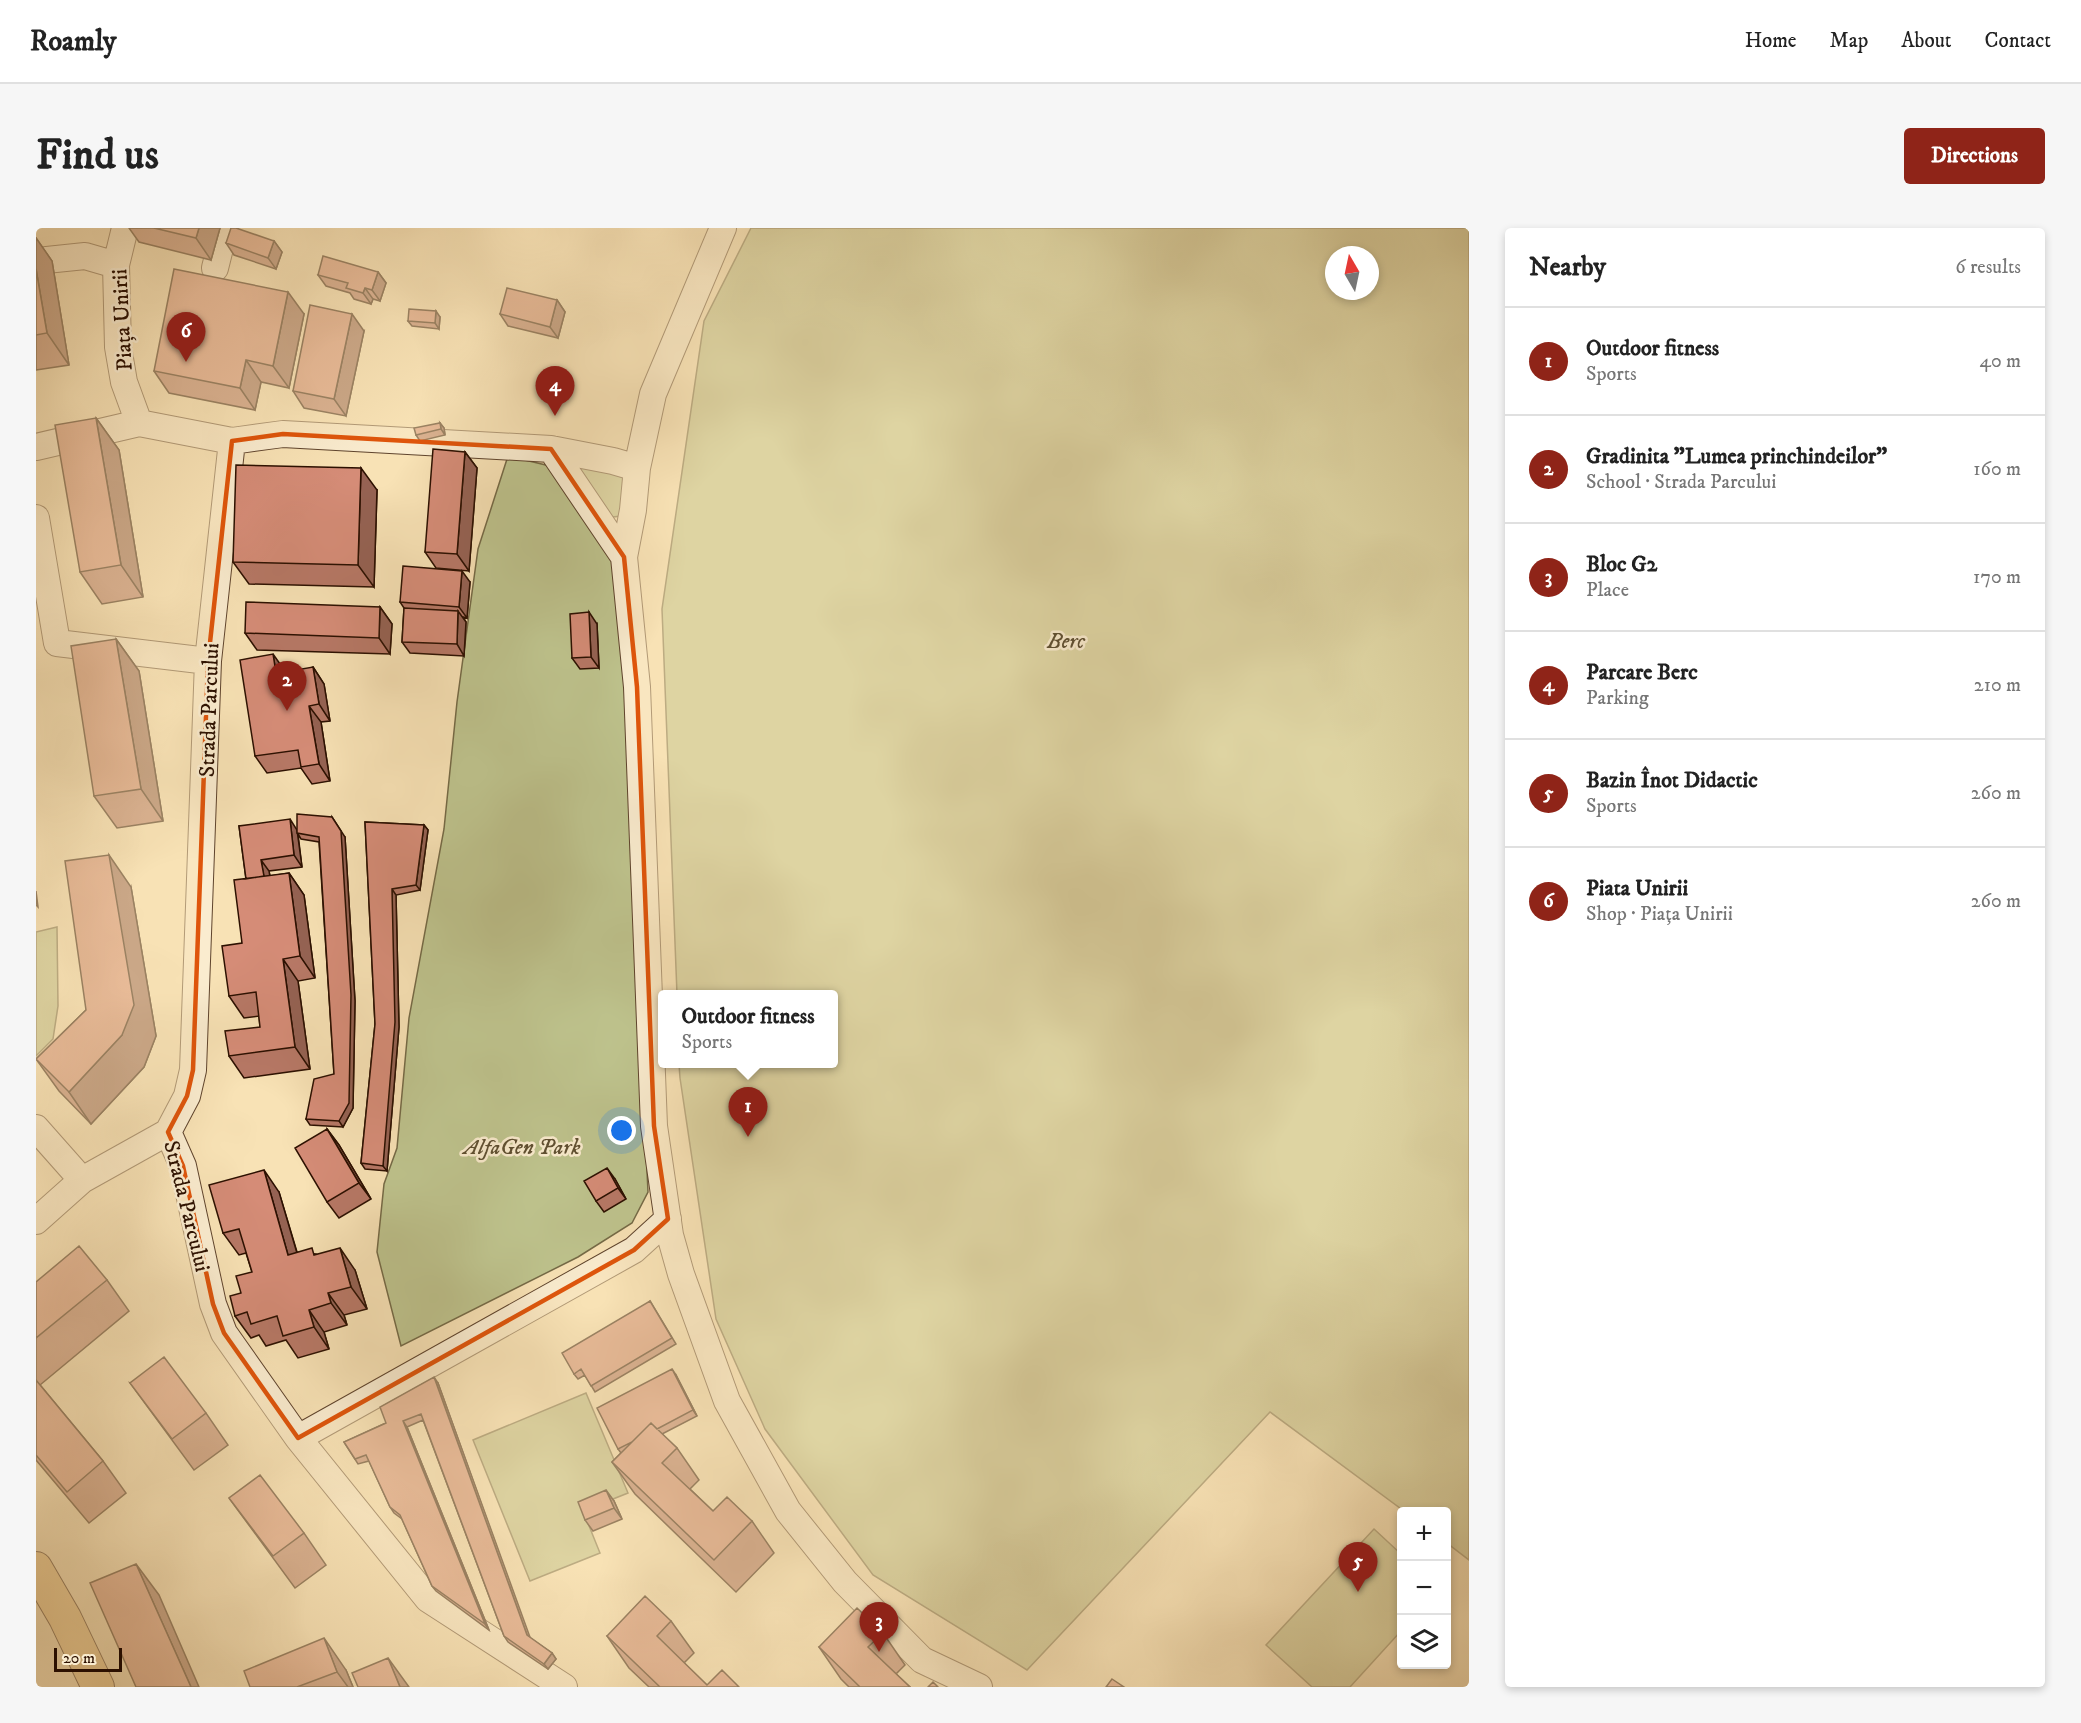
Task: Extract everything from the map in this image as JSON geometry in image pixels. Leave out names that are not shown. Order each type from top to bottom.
[{"type":"main road","points":[[36,1568],[65,1618],[98,1687]]},
{"type":"street","name":"Piața Unirii","points":[[124,228],[116,265],[118,347],[124,382],[139,423]]},
{"type":"street","points":[[215,268],[225,228]]},
{"type":"street","points":[[723,228],[653,394],[637,468],[633,510],[624,556],[637,687],[654,1126],[668,1219],[681,1275],[727,1401],[788,1511],[845,1582],[922,1660],[979,1687]]},
{"type":"street","points":[[36,261],[85,256],[116,265]]},
{"type":"street","points":[[36,447],[139,423],[232,441],[283,434],[551,449],[637,468]]},
{"type":"street","name":"Strada Parcului","points":[[232,441],[208,661],[193,1070],[187,1096],[168,1132],[183,1166],[213,1304],[224,1334],[298,1438],[428,1599],[564,1687]]},
{"type":"street","points":[[551,449],[624,556]]},
{"type":"street","points":[[36,518],[57,643],[208,661]]},
{"type":"street","points":[[36,1128],[82,1180]]},
{"type":"street","points":[[36,1221],[82,1180],[168,1132]]},
{"type":"street","points":[[298,1438],[634,1250],[668,1219]]},
{"type":"highlighted area","points":[[283,434],[551,449],[624,557],[637,687],[654,1126],[668,1219],[634,1250],[298,1438],[224,1333],[213,1304],[183,1166],[168,1132],[187,1096],[193,1070],[208,661],[232,441]]},
{"type":"green space","name":"Berc","points":[[751,228],[1469,228],[1469,1560],[1451,1546],[1451,1507],[1399,1507],[1270,1412],[1027,1670],[873,1575],[765,1429],[716,1319],[679,1068],[838,1068],[838,990],[677,990],[662,609],[704,321]]},
{"type":"green space","name":"AlfaGen Park","points":[[508,456],[554,467],[619,567],[648,1192],[632,1223],[578,1257],[401,1346],[377,1252],[384,1184],[397,1148],[409,1018],[444,829],[457,702],[478,549]]},
{"type":"green space","points":[[582,467],[625,473],[621,516],[613,517],[605,514],[578,470]]},
{"type":"green space","points":[[57,927],[58,1006],[53,1039],[36,1056],[36,932]]},
{"type":"green space","points":[[586,1393],[628,1493],[583,1511],[600,1553],[530,1581],[473,1440]]},
{"type":"green space","points":[[1374,1529],[1397,1550],[1397,1635],[1350,1687],[1312,1687],[1266,1645]]},
{"type":"building","points":[[154,228],[199,228],[196,238]]},
{"type":"building","points":[[231,228],[274,241],[268,258],[226,243]]},
{"type":"building","points":[[323,256],[378,272],[372,290],[365,288],[363,293],[346,288],[348,283],[318,275]]},
{"type":"building","points":[[36,269],[47,333],[36,335]]},
{"type":"building","points":[[174,269],[288,292],[273,366],[246,360],[240,388],[154,371]]},
{"type":"building","points":[[507,288],[557,300],[550,327],[500,314]]},
{"type":"building","points":[[310,305],[352,314],[334,399],[293,391]]},
{"type":"building","points":[[409,309],[436,311],[435,323],[408,321]]},
{"type":"building","points":[[96,418],[121,565],[80,572],[55,425]]},
{"type":"building","points":[[440,423],[441,429],[416,435],[414,428]]},
{"type":"building","points":[[433,449],[465,452],[457,554],[425,552]]},
{"type":"building","points":[[236,465],[361,468],[358,565],[233,562]]},
{"type":"building","points":[[403,566],[462,571],[459,607],[400,602]]},
{"type":"building","points":[[246,602],[380,607],[379,638],[245,633]]},
{"type":"building","points":[[404,608],[458,611],[457,644],[402,642]]},
{"type":"building","points":[[589,612],[591,657],[572,658],[570,614]]},
{"type":"building","points":[[116,639],[141,789],[94,796],[71,646]]},
{"type":"building","points":[[273,654],[277,679],[291,677],[290,671],[313,667],[319,704],[309,706],[319,764],[301,767],[298,750],[255,756],[240,660]]},
{"type":"building","points":[[297,814],[332,817],[341,831],[351,995],[349,1103],[339,1121],[306,1119],[314,1079],[334,1074],[319,837],[297,833]]},
{"type":"building","points":[[290,819],[294,855],[261,860],[264,876],[246,879],[239,826]]},
{"type":"building","points":[[365,822],[424,825],[416,885],[392,889],[395,1022],[383,1166],[361,1163],[375,1024]]},
{"type":"building","points":[[109,855],[134,1005],[122,1035],[69,1092],[36,1059],[86,1010],[65,861]]},
{"type":"building","points":[[289,873],[300,956],[283,959],[295,1047],[229,1056],[225,1031],[260,1027],[256,992],[229,996],[222,946],[242,943],[234,880]]},
{"type":"building","points":[[327,1129],[359,1183],[327,1202],[295,1148]]},
{"type":"building","points":[[607,1168],[618,1188],[596,1201],[584,1181]]},
{"type":"building","points":[[264,1170],[288,1255],[312,1248],[314,1255],[340,1248],[351,1287],[328,1293],[331,1303],[309,1310],[314,1327],[283,1336],[277,1316],[251,1324],[247,1312],[235,1316],[230,1296],[241,1293],[236,1276],[252,1272],[239,1229],[223,1233],[209,1185]]},
{"type":"building","points":[[79,1246],[107,1280],[36,1338],[36,1282]]},
{"type":"building","points":[[650,1301],[672,1338],[591,1386],[581,1369],[574,1374],[562,1353]]},
{"type":"building","points":[[164,1357],[206,1413],[172,1439],[130,1383]]},
{"type":"building","points":[[672,1369],[693,1410],[657,1429],[651,1423],[632,1442],[618,1449],[597,1408]]},
{"type":"building","points":[[434,1377],[527,1635],[552,1653],[544,1664],[504,1636],[421,1414],[403,1421],[485,1624],[432,1586],[400,1515],[390,1507],[366,1455],[355,1459],[344,1442],[386,1423],[380,1407]]},
{"type":"building","points":[[36,1380],[103,1461],[67,1492],[36,1455]]},
{"type":"building","points":[[651,1423],[677,1448],[662,1463],[713,1511],[727,1497],[752,1521],[714,1560],[612,1462]]},
{"type":"building","points":[[260,1475],[304,1533],[273,1556],[229,1498]]},
{"type":"building","points":[[606,1490],[614,1508],[585,1520],[578,1502]]},
{"type":"building","points":[[136,1564],[191,1687],[136,1687],[90,1583]]},
{"type":"building","points":[[645,1596],[671,1621],[657,1636],[707,1685],[722,1670],[739,1687],[660,1687],[607,1636]]},
{"type":"building","points":[[857,1608],[883,1633],[868,1647],[910,1687],[860,1687],[819,1647]]},
{"type":"building","points":[[324,1638],[337,1672],[297,1687],[250,1687],[244,1671]]},
{"type":"building","points":[[388,1658],[400,1687],[358,1687],[352,1673]]},
{"type":"building","points":[[1112,1679],[1124,1687],[1106,1687]]},
{"type":"building","points":[[933,1682],[938,1687],[928,1687]]},
{"type":"place","name":"Piata Unirii","points":[[186,362]]},
{"type":"place","name":"Parcare Berc","points":[[555,416]]},
{"type":"place","name":"Gradinita \"Lumea princhindeilor\"","points":[[287,711]]},
{"type":"place","name":"Outdoor fitness","points":[[748,1137]]},
{"type":"place","name":"Bazin Înot Didactic","points":[[1358,1592]]},
{"type":"place","name":"Bloc G2","points":[[879,1652]]}]
